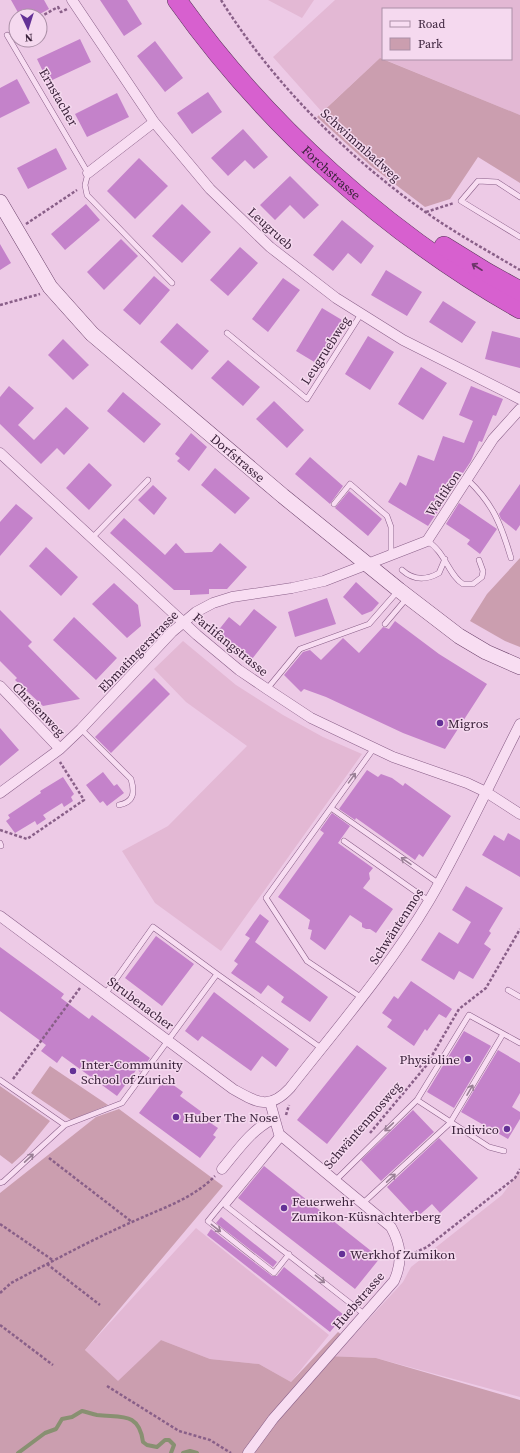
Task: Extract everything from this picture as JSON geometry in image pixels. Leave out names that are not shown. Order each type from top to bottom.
[{"type":"highway","name":"Forchstrasse","points":[[177,0],[211,46],[252,95],[314,156],[369,204],[419,242],[466,276],[520,309]]},
{"type":"highway","name":"Forchstrasse","points":[[188,0],[257,86],[332,160],[390,207],[437,241],[486,272],[520,291]]},
{"type":"street","name":"Leugrueb","points":[[72,0],[154,122],[210,189],[270,247],[336,298],[403,340],[520,399]]},
{"type":"street","points":[[88,173],[154,122]]},
{"type":"street","name":"Dorfstrasse","points":[[0,202],[50,287],[92,334],[283,496],[403,593],[459,636],[486,652],[520,667]]},
{"type":"street","name":"Waltikon","points":[[427,540],[468,480],[493,439],[520,409]]},
{"type":"street","name":"Farlifangstrasse","points":[[0,453],[93,537],[183,622],[239,670],[310,718],[393,757],[467,783],[486,792]]},
{"type":"street","points":[[366,563],[391,555],[427,540]]},
{"type":"street","name":"Ebmatingerstrasse","points":[[0,793],[57,751],[81,729],[172,632],[196,612],[214,603],[232,597],[292,588],[324,581],[366,563]]},
{"type":"street","name":"Chreienweg","points":[[0,686],[57,751]]},
{"type":"street","name":"Schwäntenmos","points":[[270,1102],[282,1096],[374,984],[429,901],[520,724]]},
{"type":"street","points":[[486,792],[520,814]]},
{"type":"street","name":"Strubenacher","points":[[0,916],[106,993],[233,1089],[258,1102],[270,1102]]},
{"type":"street","points":[[270,1102],[273,1119],[280,1136],[334,1182],[391,1227],[398,1240],[400,1259]]},
{"type":"street","points":[[222,1169],[250,1135],[260,1126],[273,1119]]},
{"type":"street","name":"Huebstrasse","points":[[248,1453],[273,1419],[394,1281],[398,1271],[400,1259]]},
{"type":"lane","name":"Ernstacher","points":[[7,35],[88,173]]},
{"type":"lane","points":[[88,173],[85,185],[88,195],[172,283]]},
{"type":"lane","points":[[520,197],[497,182],[478,181],[461,201],[520,237]]},
{"type":"lane","name":"Leugruebweg","points":[[227,333],[307,399],[361,314]]},
{"type":"lane","points":[[93,537],[148,480]]},
{"type":"lane","points":[[468,480],[481,493],[502,526],[511,558]]},
{"type":"lane","points":[[334,504],[350,484],[387,516],[391,527],[391,555]]},
{"type":"lane","points":[[427,540],[438,549],[457,579],[467,585],[477,583],[482,577],[483,571],[479,560]]},
{"type":"lane","points":[[402,570],[414,578],[428,578],[439,573],[445,559]]},
{"type":"lane","points":[[267,689],[300,649],[369,624],[385,606],[403,593]]},
{"type":"lane","points":[[385,624],[403,593]]},
{"type":"lane","points":[[81,729],[131,779],[134,790],[132,798],[126,804],[119,805]]},
{"type":"lane","points":[[362,998],[307,961],[266,898],[374,748]]},
{"type":"lane","points":[[331,808],[438,883]]},
{"type":"lane","points":[[344,841],[429,901]]},
{"type":"lane","points":[[106,993],[154,927],[217,974],[322,1048]]},
{"type":"lane","points":[[0,1183],[3,1182],[65,1125],[122,1103],[217,974]]},
{"type":"lane","points":[[508,990],[520,997]]},
{"type":"lane","points":[[334,1182],[418,1100],[469,1015],[520,1043]]},
{"type":"lane","points":[[362,1204],[450,1123],[502,1034]]},
{"type":"lane","points":[[0,1080],[65,1125]]},
{"type":"lane","points":[[418,1100],[450,1123],[489,1146],[504,1151]]},
{"type":"lane","points":[[280,1136],[226,1206],[364,1314]]},
{"type":"lane","points":[[280,1136],[208,1222],[274,1273],[289,1254]]},
{"type":"path","name":"Schwimmbadweg","points":[[221,0],[264,63],[316,120],[364,164],[426,212],[520,270]]},
{"type":"path","points":[[48,13],[58,8],[61,12]]},
{"type":"path","points":[[23,226],[85,185]]},
{"type":"path","points":[[426,212],[461,201]]},
{"type":"path","points":[[0,305],[35,296]]},
{"type":"path","points":[[0,830],[27,839],[84,800],[57,751]]},
{"type":"path","name":"Schwäntenmosweg","points":[[364,1139],[378,1125],[423,1069],[458,1010],[486,988],[520,929]]},
{"type":"path","points":[[8,1085],[84,983]]},
{"type":"path","points":[[414,1062],[423,1069]]},
{"type":"path","points":[[49,1158],[132,1222]]},
{"type":"path","points":[[0,1293],[11,1283],[47,1264],[132,1222],[183,1200],[202,1189],[222,1169]]},
{"type":"path","points":[[400,1259],[427,1247],[514,1178],[520,1169]]},
{"type":"path","points":[[0,1224],[54,1261]]},
{"type":"path","points":[[47,1264],[100,1304]]},
{"type":"path","points":[[0,1325],[53,1365]]},
{"type":"path","points":[[107,1386],[179,1431],[210,1440],[231,1453]]},
{"type":"shaded area","points":[[268,0],[314,0],[302,18]]},
{"type":"shaded area","points":[[335,0],[520,0],[520,115],[385,60],[512,60],[512,8],[382,8],[382,59],[380,58],[322,112],[273,57]]},
{"type":"shaded area","points":[[183,641],[236,685],[283,715],[323,737],[362,754],[221,951],[155,903],[122,851],[168,826],[247,746],[186,702],[154,669]]},
{"type":"shaded area","points":[[520,1171],[520,1397],[376,1358],[327,1356],[343,1347],[403,1282],[411,1267],[502,1195]]},
{"type":"shaded area","points":[[196,1228],[329,1335],[291,1382],[259,1364],[210,1359],[161,1340],[118,1382],[85,1350]]},
{"type":"green space","points":[[380,58],[520,115],[520,183],[478,157],[450,199],[425,207],[371,166],[317,117]]},
{"type":"green space","points":[[520,558],[520,647],[505,641],[470,621],[487,594]]},
{"type":"green space","points":[[50,1066],[108,1105],[71,1120],[31,1093]]},
{"type":"green space","points":[[0,1086],[50,1121],[24,1153],[12,1164],[0,1155]]},
{"type":"green space","points":[[119,1109],[223,1186],[85,1350],[118,1381],[161,1340],[210,1359],[259,1364],[291,1382],[338,1332],[342,1335],[327,1356],[376,1358],[520,1400],[520,1453],[0,1453],[0,1193],[96,1117]]},
{"type":"building","points":[[11,0],[44,0],[49,9],[48,8],[16,8]]},
{"type":"building","points":[[100,0],[127,0],[142,24],[124,36]]},
{"type":"building","points":[[80,39],[91,62],[48,82],[37,59]]},
{"type":"building","points":[[155,41],[183,78],[165,92],[137,56]]},
{"type":"building","points":[[17,79],[30,103],[0,118],[0,88]]},
{"type":"building","points":[[208,92],[222,112],[192,134],[177,113]]},
{"type":"building","points":[[117,93],[129,117],[87,137],[75,114]]},
{"type":"building","points":[[243,129],[268,157],[254,169],[245,160],[228,176],[211,158]]},
{"type":"building","points":[[56,148],[67,169],[28,189],[17,168]]},
{"type":"building","points":[[139,158],[168,186],[135,219],[107,191]]},
{"type":"building","points":[[290,176],[319,205],[304,219],[290,205],[275,220],[260,205]]},
{"type":"building","points":[[86,204],[100,220],[65,250],[51,234]]},
{"type":"building","points":[[182,204],[211,232],[182,263],[152,236]]},
{"type":"building","points":[[342,220],[374,246],[361,264],[348,253],[333,271],[313,255]]},
{"type":"building","points":[[121,239],[138,256],[104,290],[87,272]]},
{"type":"building","points":[[0,244],[11,263],[0,270]]},
{"type":"building","points":[[240,247],[258,263],[228,296],[210,280]]},
{"type":"building","points":[[386,270],[422,292],[407,316],[371,295]]},
{"type":"building","points":[[154,276],[170,290],[140,325],[123,310]]},
{"type":"building","points":[[283,278],[300,290],[268,332],[252,319]]},
{"type":"building","points":[[443,301],[476,322],[462,343],[429,322]]},
{"type":"building","points":[[322,308],[342,320],[316,363],[296,351]]},
{"type":"building","points":[[177,323],[209,351],[192,370],[160,342]]},
{"type":"building","points":[[492,331],[520,338],[520,368],[485,359]]},
{"type":"building","points":[[368,336],[394,352],[370,390],[345,374]]},
{"type":"building","points":[[63,339],[89,365],[73,380],[48,355]]},
{"type":"building","points":[[228,360],[260,387],[243,406],[211,378]]},
{"type":"building","points":[[421,367],[447,383],[423,420],[398,404]]},
{"type":"building","points":[[9,386],[34,408],[18,425],[34,440],[66,407],[89,428],[64,455],[57,448],[41,464],[0,424],[0,397]]},
{"type":"building","points":[[471,386],[503,399],[496,416],[493,415],[482,442],[479,441],[471,461],[463,473],[458,471],[449,495],[428,526],[388,502],[400,482],[406,486],[418,455],[434,461],[443,436],[464,443],[473,421],[459,415]]},
{"type":"building","points":[[123,392],[161,424],[144,443],[107,411]]},
{"type":"building","points":[[274,401],[304,430],[287,448],[256,419]]},
{"type":"building","points":[[191,433],[207,447],[189,471],[177,461],[180,458],[175,454]]},
{"type":"building","points":[[310,457],[343,486],[330,504],[295,474]]},
{"type":"building","points":[[89,463],[112,485],[89,510],[66,488]]},
{"type":"building","points":[[215,468],[250,498],[235,514],[201,485]]},
{"type":"building","points":[[520,484],[520,525],[516,531],[501,519],[499,514]]},
{"type":"building","points":[[153,485],[167,498],[154,515],[138,500]]},
{"type":"building","points":[[349,491],[382,519],[368,536],[335,508]]},
{"type":"building","points":[[459,503],[497,529],[480,554],[467,544],[470,540],[446,524]]},
{"type":"building","points":[[16,504],[33,518],[0,556],[0,522]]},
{"type":"building","points":[[124,518],[165,555],[176,543],[185,553],[212,552],[220,543],[247,567],[227,589],[209,589],[209,594],[190,595],[190,590],[174,590],[110,533]]},
{"type":"building","points":[[46,547],[78,577],[61,596],[29,566]]},
{"type":"building","points":[[356,582],[379,603],[372,611],[362,615],[343,597]]},
{"type":"building","points":[[114,583],[138,605],[141,626],[127,638],[92,604]]},
{"type":"building","points":[[327,598],[336,624],[295,637],[288,612]]},
{"type":"building","points":[[254,609],[277,627],[252,659],[217,632],[229,617],[240,626]]},
{"type":"building","points":[[0,610],[32,642],[28,646],[80,699],[43,706],[15,680],[17,678],[0,661]]},
{"type":"building","points":[[74,617],[117,658],[96,680],[53,640]]},
{"type":"building","points":[[395,621],[439,654],[487,684],[445,749],[403,733],[326,697],[304,689],[301,692],[284,675],[303,652],[310,650],[321,660],[343,638],[359,653],[383,627],[389,629]]},
{"type":"building","points":[[154,678],[170,694],[111,753],[95,737]]},
{"type":"building","points":[[0,728],[19,750],[0,766]]},
{"type":"building","points":[[367,770],[378,777],[381,774],[392,778],[403,786],[405,783],[451,816],[423,857],[419,854],[415,860],[356,818],[355,820],[339,809]]},
{"type":"building","points":[[103,772],[114,786],[117,784],[124,793],[107,806],[103,801],[100,803],[86,785]]},
{"type":"building","points":[[63,777],[74,794],[71,797],[73,801],[64,807],[62,803],[43,815],[46,819],[37,825],[35,821],[15,833],[6,821],[10,818],[8,815],[41,793],[40,791]]},
{"type":"building","points":[[332,813],[350,826],[338,843],[373,868],[369,873],[370,879],[363,888],[393,909],[376,933],[370,929],[362,927],[362,923],[350,915],[325,950],[310,939],[312,930],[308,929],[310,920],[278,897],[324,833],[320,830]]},
{"type":"building","points":[[508,833],[520,840],[520,877],[482,855],[494,835],[504,841]]},
{"type":"building","points":[[466,886],[503,908],[489,931],[491,933],[484,944],[491,949],[473,979],[459,971],[454,980],[421,960],[439,932],[458,944],[471,922],[452,910]]},
{"type":"building","points":[[260,914],[269,921],[255,942],[328,997],[310,1022],[281,1002],[284,997],[268,985],[261,994],[231,973],[238,964],[234,961],[250,938],[245,935]]},
{"type":"building","points":[[156,936],[194,964],[162,1006],[125,978]]},
{"type":"building","points":[[0,947],[64,994],[61,998],[89,1019],[92,1015],[150,1058],[140,1072],[137,1069],[117,1096],[62,1056],[57,1063],[41,1051],[46,1045],[0,1011]]},
{"type":"building","points":[[411,981],[452,1009],[446,1018],[439,1014],[427,1031],[425,1029],[414,1046],[387,1027],[392,1020],[382,1013],[394,996],[398,999]]},
{"type":"building","points":[[214,992],[289,1049],[276,1067],[262,1056],[251,1071],[202,1036],[198,1041],[185,1031]]},
{"type":"building","points":[[464,1031],[491,1046],[454,1108],[427,1092]]},
{"type":"building","points":[[357,1045],[387,1068],[327,1144],[297,1120]]},
{"type":"building","points":[[498,1050],[520,1063],[520,1093],[512,1107],[520,1112],[520,1119],[508,1139],[461,1112]]},
{"type":"building","name":"Huber The Nose","points":[[165,1079],[183,1092],[180,1096],[214,1121],[212,1124],[218,1128],[213,1135],[216,1137],[200,1158],[139,1113]]},
{"type":"building","points":[[413,1110],[434,1132],[381,1181],[361,1160]]},
{"type":"building","points":[[439,1138],[478,1178],[440,1213],[432,1204],[416,1218],[387,1187]]},
{"type":"building","points":[[264,1166],[380,1258],[355,1289],[238,1198]]},
{"type":"building","points":[[221,1217],[277,1262],[273,1267],[216,1223]]},
{"type":"building","points":[[211,1229],[272,1276],[277,1276],[284,1267],[344,1315],[330,1332],[207,1235]]},
{"type":"waterway","points":[[18,1453],[45,1433],[56,1429],[62,1419],[72,1417],[82,1411],[97,1415],[127,1418],[137,1425],[141,1432],[143,1442],[147,1445],[157,1447],[165,1440],[169,1440],[174,1445],[171,1453]]},
{"type":"waterway","points":[[183,1453],[190,1451],[197,1453]]},
{"type":"place","name":"Migros","points":[[440,723]]},
{"type":"place","name":"Physioline","points":[[468,1059]]},
{"type":"place","name":"Inter-Community School of Zurich","points":[[73,1071]]},
{"type":"place","name":"Huber The Nose","points":[[176,1117]]},
{"type":"place","name":"Indivico","points":[[507,1129]]},
{"type":"place","name":"Feuerwehr Zumikon-Küsnachterberg","points":[[284,1208]]},
{"type":"place","name":"Werkhof Zumikon","points":[[342,1254]]}]
